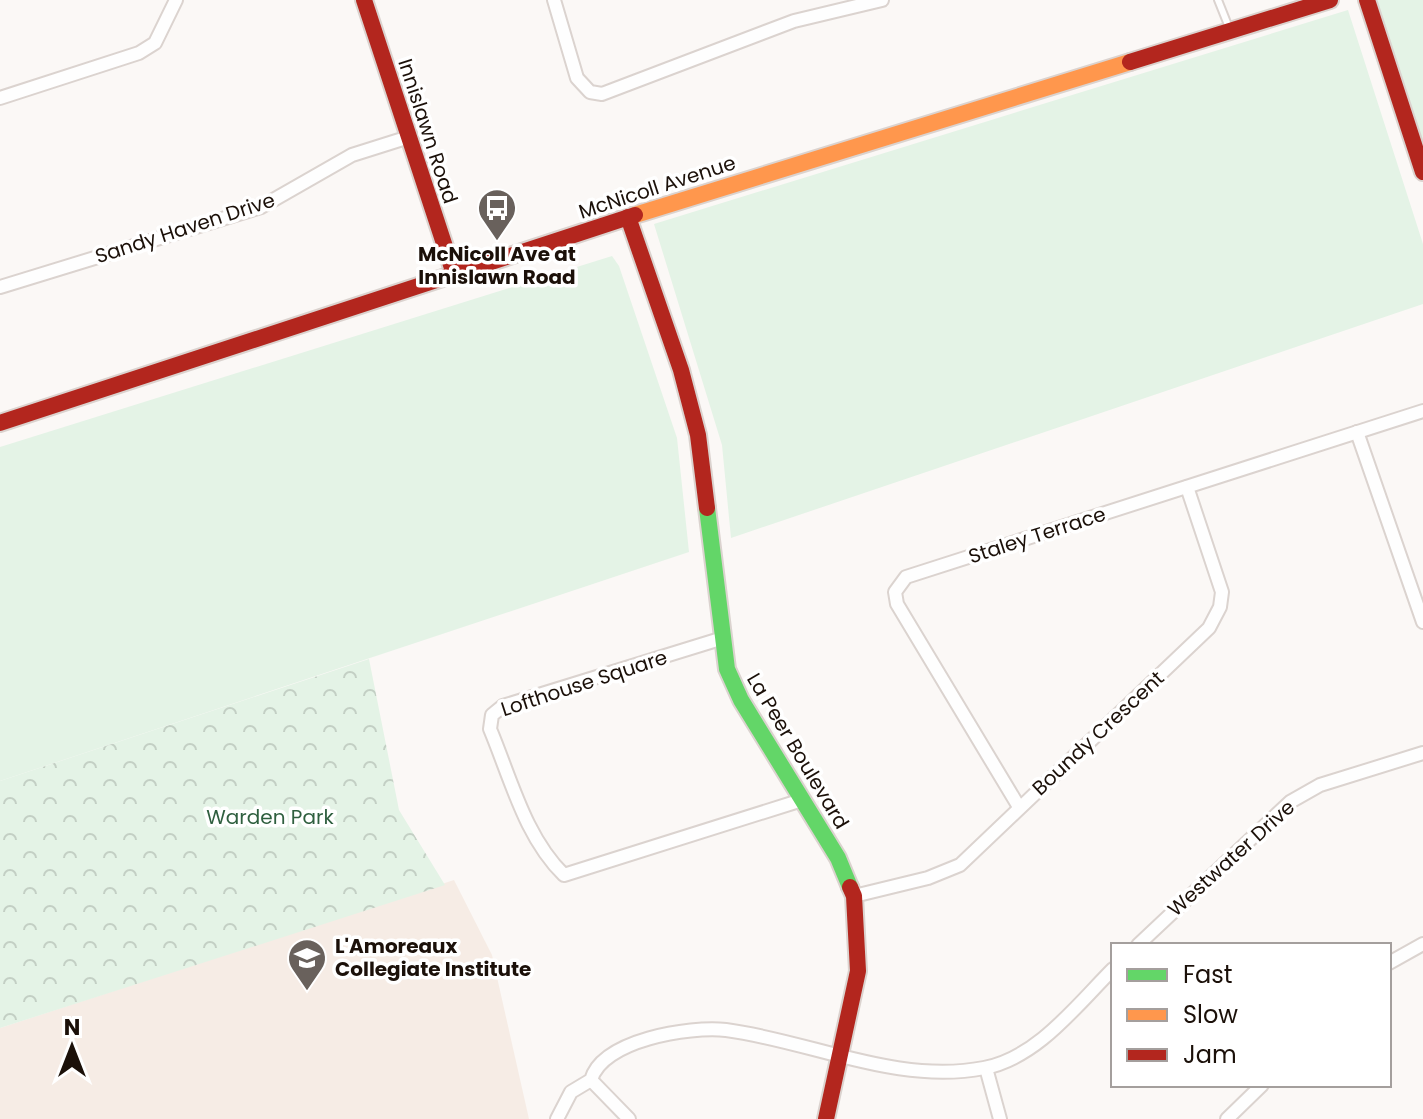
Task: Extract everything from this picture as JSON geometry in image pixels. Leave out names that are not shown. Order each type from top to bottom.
[{"type":"main road","name":"Innislawn Road","points":[[364,0],[454,274]]},
{"type":"main road","name":"McNicoll Avenue","points":[[0,423],[628,217],[1330,0]]},
{"type":"main road","points":[[1367,0],[1423,172]]},
{"type":"main road","name":"La Peer Boulevard","points":[[628,217],[681,370],[698,435],[720,639],[727,669],[741,700],[838,858],[854,896],[858,971],[826,1119]]},
{"type":"street","points":[[0,98],[139,53],[155,43],[176,0]]},
{"type":"street","points":[[554,0],[577,78],[590,92],[602,94],[794,21],[882,0]]},
{"type":"street","name":"Sandy Haven Drive","points":[[0,287],[261,207],[352,155],[409,137]]},
{"type":"street","name":"Staley Terrace","points":[[1019,807],[897,604],[895,592],[906,577],[1423,411]]},
{"type":"street","points":[[1357,432],[1423,622]]},
{"type":"street","name":"Boundy Crescent","points":[[854,896],[928,878],[960,865],[1209,628],[1220,607],[1222,592],[1187,487]]},
{"type":"street","name":"Lofthouse Square","points":[[720,639],[503,706],[492,715],[490,729],[534,836],[545,856],[564,875],[802,800]]},
{"type":"street","name":"Westwater Drive","points":[[1140,943],[1290,802],[1320,785],[1423,753]]},
{"type":"street","points":[[1391,962],[1423,944]]},
{"type":"street","points":[[557,1119],[571,1092],[591,1080],[594,1068],[619,1049],[678,1031],[724,1030],[940,1074],[986,1068],[1017,1057],[1040,1041],[1111,971]]},
{"type":"street","points":[[986,1068],[1000,1119]]},
{"type":"street","points":[[591,1080],[629,1119]]},
{"type":"street","points":[[1227,1119],[1260,1087]]},
{"type":"lane","points":[[1218,0],[1230,30]]},
{"type":"shaded area","name":"L'Amoreaux Collegiate Institute","points":[[454,880],[492,955],[529,1119],[0,1119],[0,1028]]},
{"type":"green space","points":[[1423,0],[1423,141],[1373,2]]},
{"type":"green space","points":[[1348,10],[1423,244],[1423,304],[731,538],[722,445],[654,224]]},
{"type":"green space","points":[[612,256],[619,266],[677,438],[689,552],[0,781],[0,447]]},
{"type":"green space","name":"Warden Park","points":[[369,659],[399,810],[445,885],[0,1028],[0,781]]},
{"type":"traffic: fast","points":[[707,508],[727,669],[741,700],[838,858],[850,887]]},
{"type":"traffic: slow","points":[[635,215],[1130,62]]},
{"type":"traffic: jam","points":[[364,0],[454,274]]},
{"type":"traffic: jam","points":[[1130,62],[1330,0]]},
{"type":"traffic: jam","points":[[1367,0],[1423,172]]},
{"type":"traffic: jam","points":[[0,423],[635,215]]},
{"type":"traffic: jam","points":[[628,217],[681,370],[698,435],[707,508]]},
{"type":"traffic: jam","points":[[826,1119],[858,971],[854,896],[850,887]]},
{"type":"place","name":"McNicoll Ave at Innislawn Road","points":[[497,242]]},
{"type":"place","name":"L'Amoreaux Collegiate Institute","points":[[307,992]]}]
